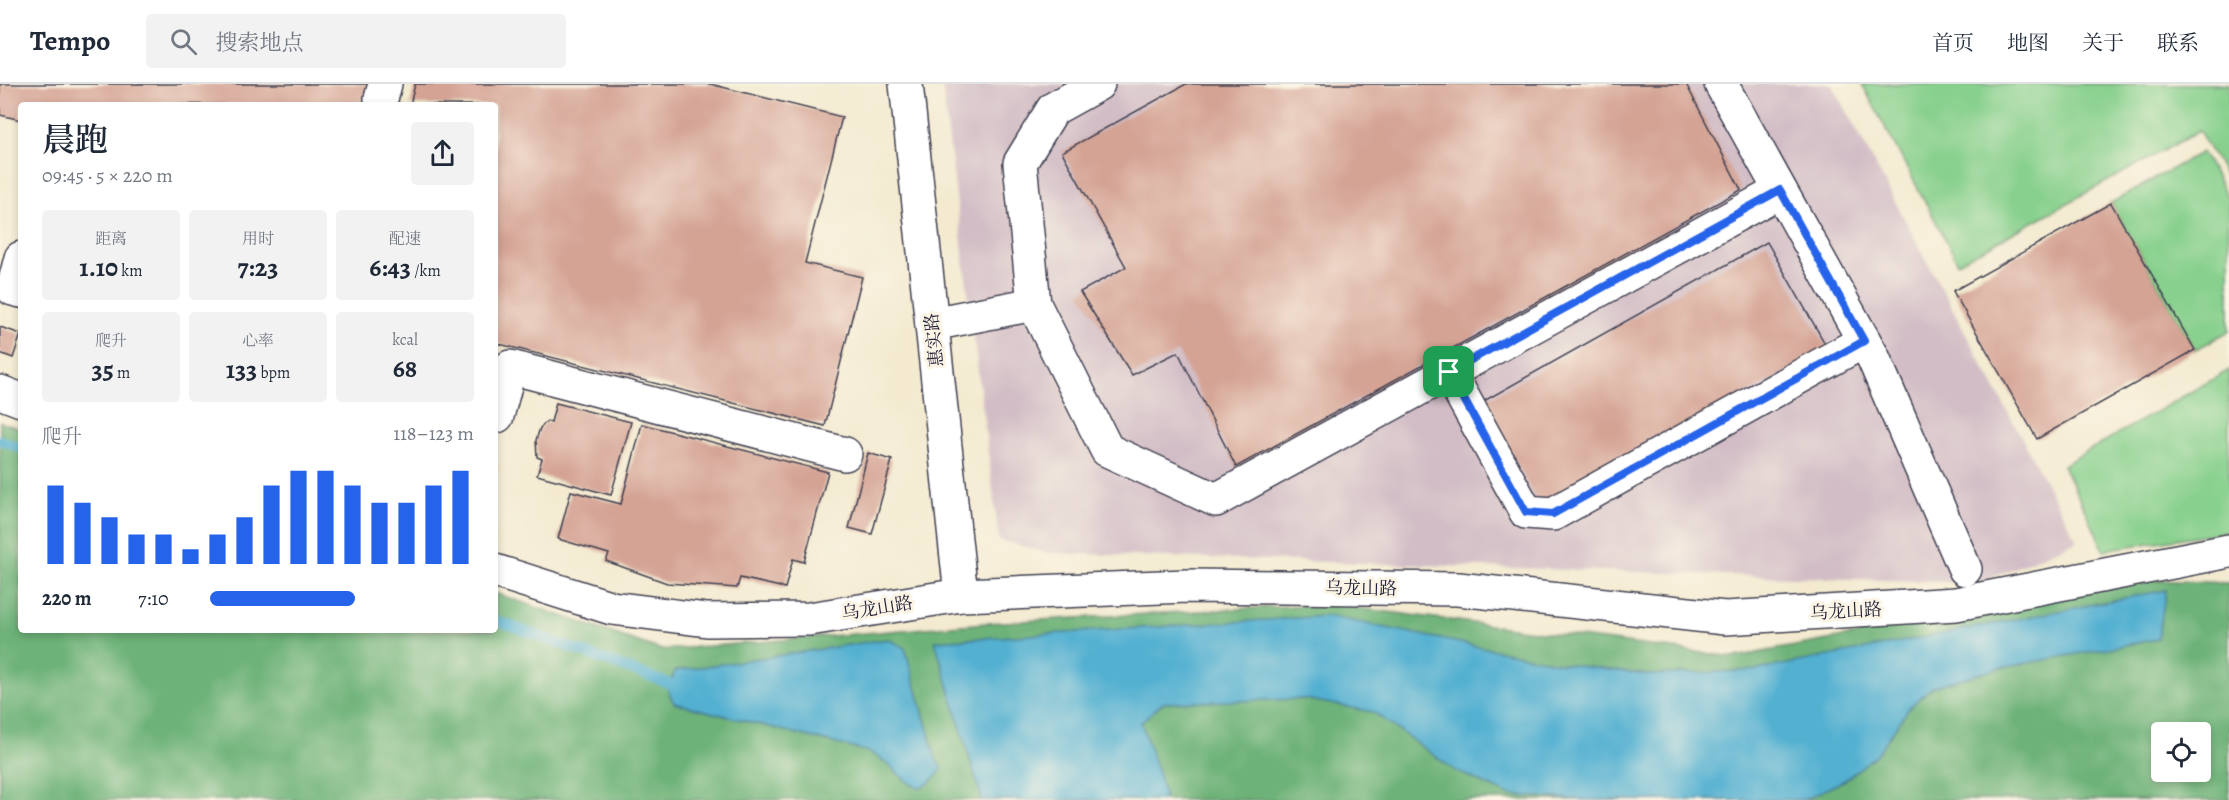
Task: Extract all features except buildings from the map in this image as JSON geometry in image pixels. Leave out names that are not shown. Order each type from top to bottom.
[{"type":"street","name":"惠实路","points":[[906,84],[961,595]]},
{"type":"street","points":[[1098,84],[1053,109],[1020,163],[1034,304],[1107,450],[1216,500],[1780,190]]},
{"type":"street","points":[[1721,84],[1873,357],[1965,570]]},
{"type":"street","points":[[18,270],[13,289],[18,290]]},
{"type":"street","points":[[932,324],[1034,304]]},
{"type":"street","points":[[1449,372],[1526,512],[1553,514],[1864,341]]},
{"type":"street","points":[[498,412],[510,367],[845,454]]},
{"type":"street","points":[[0,392],[18,399]]},
{"type":"street","name":"乌龙山路","points":[[498,572],[612,608],[707,620],[809,619],[961,595],[1187,586],[1458,589],[1725,618],[1956,604],[2229,551]]},
{"type":"shaded area","points":[[942,84],[1832,84],[2077,541],[1979,583],[1048,553],[999,540]]},
{"type":"green space","points":[[1862,84],[2229,84],[2229,183],[2199,131],[1958,263]]},
{"type":"green space","points":[[2202,152],[2229,199],[2229,331],[2195,350],[2111,203]]},
{"type":"green space","points":[[2229,370],[2229,531],[2104,550],[2063,465]]},
{"type":"green space","points":[[0,422],[18,428],[18,633],[498,633],[498,594],[662,650],[986,623],[1327,604],[1735,657],[2152,580],[2229,583],[2229,800],[0,800]]},
{"type":"water","points":[[2166,590],[2158,639],[2000,668],[1932,687],[1910,707],[1876,755],[1845,780],[1804,800],[1586,800],[1509,795],[1456,771],[1373,712],[1305,699],[1163,703],[1141,722],[1165,800],[982,800],[935,641],[1328,616],[1564,664],[1648,675],[1757,670]]},
{"type":"water","points":[[888,639],[905,648],[936,759],[942,769],[934,779],[921,787],[910,783],[887,763],[869,752],[674,703],[668,690],[675,671]]},
{"type":"waterway","points":[[0,440],[18,447]]},
{"type":"waterway","points":[[498,621],[670,684]]},
{"type":"route","points":[[1780,190],[1864,341],[1553,514],[1526,512],[1449,372],[1780,190]]}]
